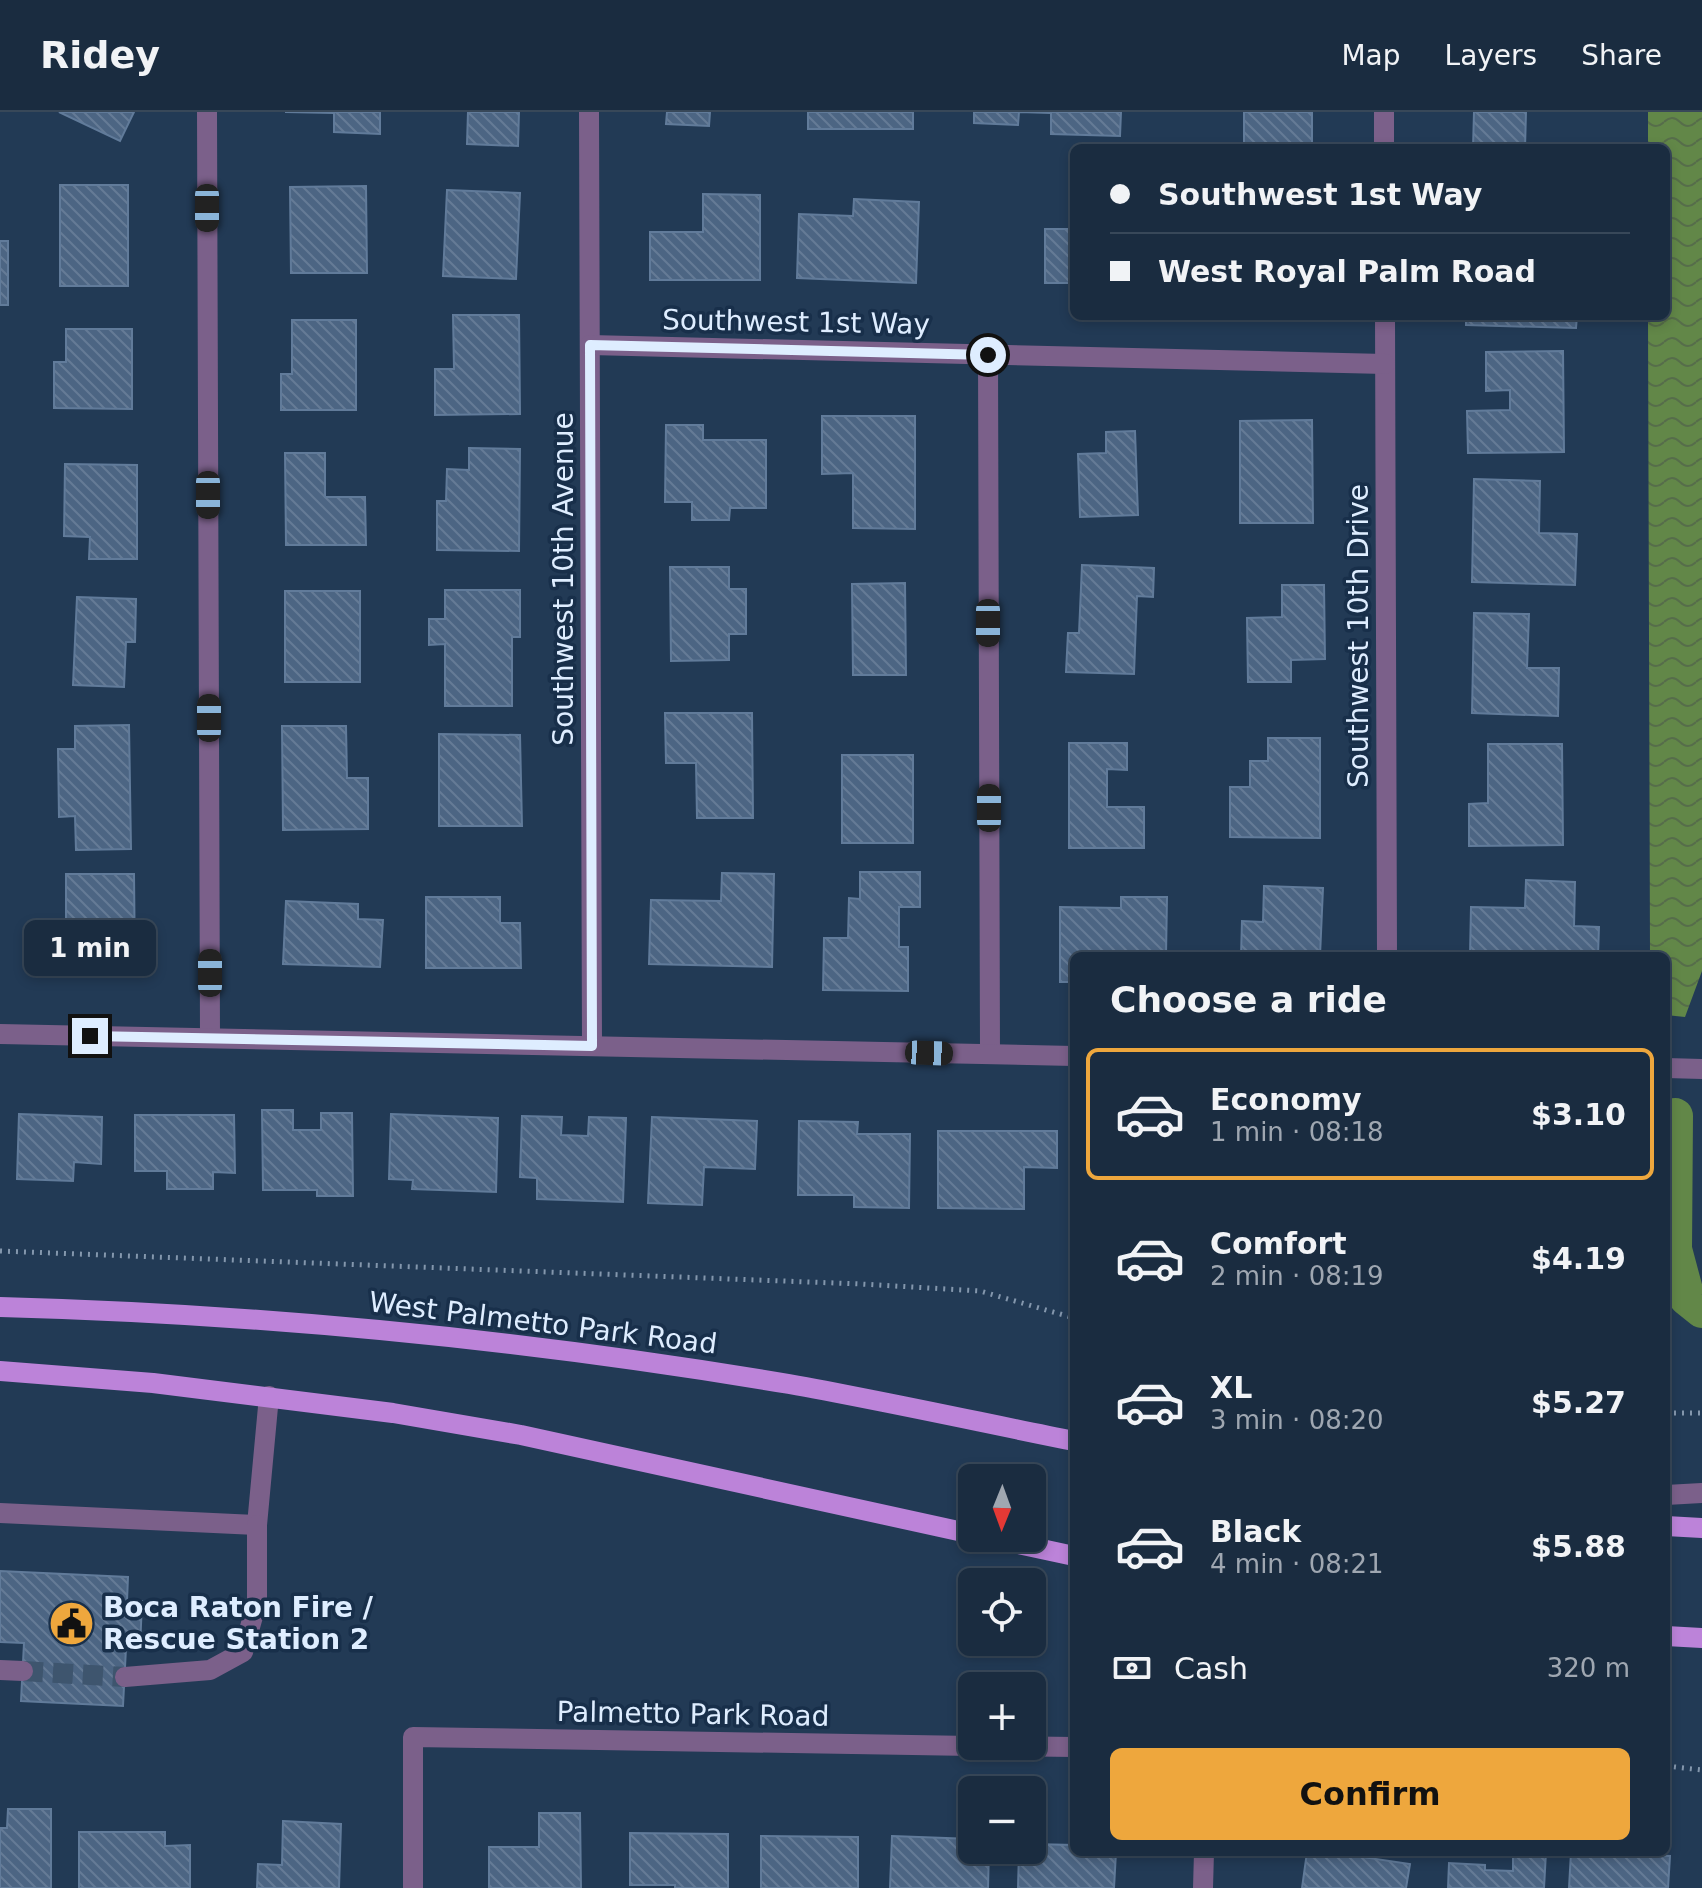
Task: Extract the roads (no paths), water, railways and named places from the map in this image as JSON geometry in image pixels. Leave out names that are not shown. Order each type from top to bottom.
[{"type":"main road","name":"West Palmetto Park Road","points":[[0,1307],[173,1314],[418,1333],[776,1382],[1070,1440]]},
{"type":"main road","points":[[0,1371],[153,1383],[393,1413],[521,1435],[958,1531]]},
{"type":"main road","points":[[1670,1526],[1702,1528]]},
{"type":"main road","points":[[1046,1550],[1070,1555]]},
{"type":"main road","points":[[1670,1636],[1702,1638]]},
{"type":"street","points":[[207,112],[210,1038]]},
{"type":"street","name":"Southwest 10th Avenue","points":[[589,112],[592,1046]]},
{"type":"street","points":[[1384,112],[1384,144]]},
{"type":"street","name":"Southwest 10th Drive","points":[[1385,320],[1387,952]]},
{"type":"street","name":"Southwest 1st Way","points":[[590,345],[1385,364]]},
{"type":"street","points":[[988,355],[990,1054]]},
{"type":"street","points":[[0,1034],[1070,1056]]},
{"type":"street","points":[[1670,1068],[1702,1069]]},
{"type":"street","points":[[125,1677],[210,1670],[243,1652],[257,1602],[257,1525],[269,1396]]},
{"type":"street","points":[[1670,1495],[1702,1493]]},
{"type":"street","points":[[0,1513],[257,1525]]},
{"type":"street","points":[[0,1670],[23,1671]]},
{"type":"street","name":"Palmetto Park Road","points":[[413,1888],[413,1737],[958,1746]]},
{"type":"street","points":[[1046,1747],[1070,1747]]},
{"type":"street","points":[[1203,1888],[1204,1856]]},
{"type":"water","points":[[1648,112],[1702,112],[1702,971],[1685,1017],[1670,1015],[1670,952],[1650,952],[1648,320],[1670,320],[1670,144],[1648,144]]},
{"type":"waterway","points":[[1675,1116],[1674,1249],[1687,1298],[1702,1310]]},
{"type":"tunnel","points":[[23,1671],[125,1677]]},
{"type":"place","name":"Boca Raton Fire / Rescue Station 2","points":[[72,1623]]}]
